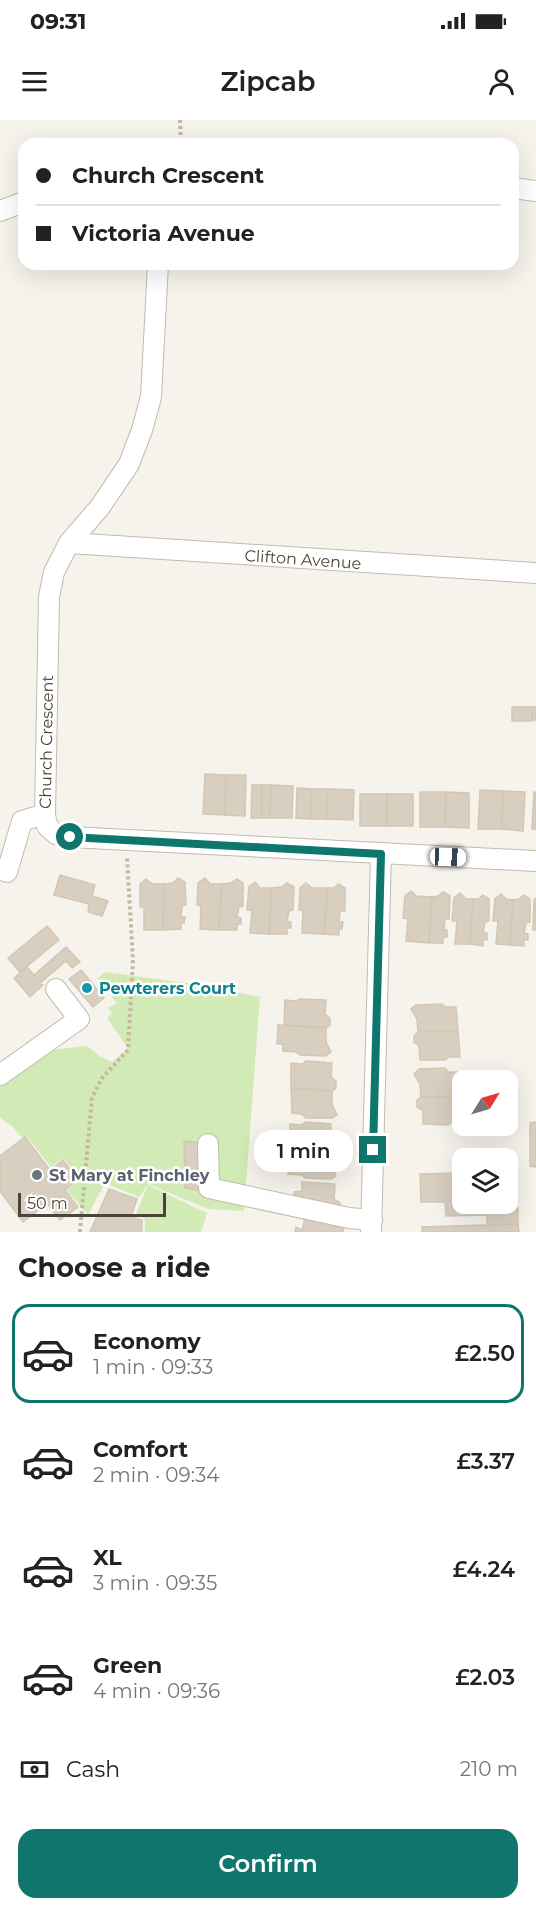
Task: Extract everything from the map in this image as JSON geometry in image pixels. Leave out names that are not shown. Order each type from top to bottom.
[{"type":"street","points":[[519,189],[536,191]]},
{"type":"street","points":[[0,210],[18,204]]},
{"type":"street","name":"Church Crescent","points":[[158,270],[151,397],[142,430],[129,464],[100,507],[69,543],[54,572],[49,597],[45,813],[47,826],[56,834],[126,841],[536,861]]},
{"type":"street","name":"Clifton Avenue","points":[[69,543],[536,573]]},
{"type":"street","points":[[7,872],[22,821],[45,813]]},
{"type":"street","points":[[208,1144],[209,1188],[349,1218],[371,1226],[381,854]]},
{"type":"street","points":[[0,1075],[79,1019],[56,989]]},
{"type":"path","points":[[180,120],[180,138]]},
{"type":"path","points":[[80,1232],[92,1098],[102,1078],[128,1050],[133,961],[126,841]]},
{"type":"green space","points":[[105,972],[201,985],[260,997],[244,1211],[208,1209],[148,1184],[139,1197],[105,1183],[88,1215],[67,1190],[81,1180],[63,1158],[51,1167],[27,1137],[22,1138],[12,1126],[0,1118],[0,1086],[52,1050],[87,1046],[112,1062],[128,1048],[107,1018],[112,1014],[108,1008],[117,1003],[97,979]]},
{"type":"green space","points":[[148,1185],[207,1213],[201,1232],[145,1232],[145,1219],[136,1214]]},
{"type":"building","points":[[512,707],[532,707],[532,721],[512,721]]},
{"type":"building","points":[[532,707],[536,707],[536,720],[532,720]]},
{"type":"building","points":[[205,774],[226,775],[225,815],[203,814]]},
{"type":"building","points":[[226,775],[246,775],[245,816],[225,815]]},
{"type":"building","points":[[252,785],[262,785],[262,818],[251,818]]},
{"type":"building","points":[[262,785],[271,785],[270,818],[262,818]]},
{"type":"building","points":[[271,785],[293,786],[292,818],[270,818]]},
{"type":"building","points":[[297,788],[312,789],[311,819],[296,818]]},
{"type":"building","points":[[312,789],[328,789],[327,819],[311,819]]},
{"type":"building","points":[[328,789],[354,790],[353,820],[327,819]]},
{"type":"building","points":[[480,790],[503,791],[502,829],[478,829]]},
{"type":"building","points":[[503,791],[525,792],[523,831],[502,829]]},
{"type":"building","points":[[420,792],[446,792],[445,827],[420,827]]},
{"type":"building","points":[[446,792],[469,793],[469,828],[445,827]]},
{"type":"building","points":[[534,792],[536,792],[536,829],[532,829]]},
{"type":"building","points":[[360,794],[387,794],[387,826],[360,826]]},
{"type":"building","points":[[387,794],[413,794],[413,826],[387,826]]},
{"type":"building","points":[[60,875],[95,885],[92,896],[108,901],[102,916],[88,912],[89,904],[54,895]]},
{"type":"building","points":[[178,878],[185,882],[186,905],[182,906],[181,917],[185,917],[184,923],[181,923],[181,929],[163,930],[164,884],[173,883]]},
{"type":"building","points":[[205,878],[210,884],[222,884],[219,930],[200,929],[201,906],[197,905],[198,883]]},
{"type":"building","points":[[146,879],[152,884],[164,884],[163,930],[144,930],[144,907],[140,907],[140,884]]},
{"type":"building","points":[[237,879],[243,883],[243,906],[239,907],[237,917],[241,918],[241,924],[237,924],[237,930],[219,930],[222,884],[231,883]]},
{"type":"building","points":[[255,882],[260,888],[272,888],[269,934],[250,933],[252,910],[247,910],[249,887]]},
{"type":"building","points":[[287,883],[294,887],[293,910],[289,911],[287,921],[291,922],[291,928],[287,928],[287,934],[269,934],[272,888],[282,887]]},
{"type":"building","points":[[306,883],[312,888],[328,888],[324,934],[302,933],[303,910],[299,910],[300,888]]},
{"type":"building","points":[[339,884],[345,888],[345,911],[340,911],[339,922],[343,922],[342,929],[339,928],[339,935],[324,934],[328,888]]},
{"type":"building","points":[[411,891],[416,896],[432,897],[429,943],[406,941],[408,919],[403,918],[405,896]]},
{"type":"building","points":[[443,892],[450,896],[449,919],[445,919],[444,930],[447,930],[447,937],[443,937],[443,943],[429,943],[432,897]]},
{"type":"building","points":[[460,893],[466,899],[473,899],[470,944],[455,944],[457,921],[452,921],[454,898]]},
{"type":"building","points":[[501,894],[506,899],[513,900],[510,945],[496,944],[498,921],[493,921],[495,899]]},
{"type":"building","points":[[483,895],[489,899],[489,921],[485,922],[483,933],[487,933],[487,940],[483,939],[483,946],[470,944],[473,899],[478,899]]},
{"type":"building","points":[[524,895],[530,899],[530,922],[526,923],[524,933],[528,934],[528,940],[524,940],[524,946],[510,945],[513,900]]},
{"type":"building","points":[[536,898],[536,930],[533,930],[534,900]]},
{"type":"building","points":[[47,926],[59,940],[20,972],[8,958]]},
{"type":"building","points":[[66,947],[80,962],[72,968],[66,961],[39,984],[43,985],[30,997],[14,978],[27,967],[34,975]]},
{"type":"building","name":"Pewterers Court","points":[[81,970],[104,998],[93,1007],[69,979]]},
{"type":"building","points":[[285,1000],[326,1000],[325,1014],[330,1018],[330,1025],[326,1028],[284,1025]]},
{"type":"building","points":[[442,1004],[445,1007],[456,1007],[458,1032],[418,1032],[417,1019],[411,1009],[416,1005]]},
{"type":"building","points":[[278,1025],[326,1028],[326,1042],[331,1052],[326,1056],[300,1055],[296,1052],[283,1051],[283,1044],[277,1044]]},
{"type":"building","points":[[418,1032],[458,1032],[460,1057],[449,1057],[445,1060],[420,1060],[419,1046],[414,1042],[414,1036]]},
{"type":"building","points":[[306,1061],[332,1063],[331,1077],[336,1081],[336,1088],[332,1091],[291,1088],[291,1063],[302,1064]]},
{"type":"building","points":[[445,1068],[448,1072],[452,1072],[452,1097],[421,1097],[420,1084],[414,1074],[419,1069]]},
{"type":"building","points":[[291,1088],[332,1091],[332,1104],[337,1115],[332,1118],[306,1118],[302,1114],[292,1113]]},
{"type":"building","points":[[421,1097],[452,1097],[452,1122],[448,1125],[423,1124],[423,1111],[417,1107],[417,1100]]},
{"type":"building","points":[[306,1122],[331,1124],[330,1137],[335,1142],[335,1148],[331,1152],[289,1148],[290,1124],[301,1125]]},
{"type":"building","points":[[536,1122],[536,1167],[530,1166],[530,1123]]},
{"type":"building","name":"St Mary at Finchley","points":[[25,1137],[50,1170],[63,1160],[78,1180],[65,1190],[78,1207],[60,1220],[47,1203],[23,1222],[0,1191],[0,1156]]},
{"type":"building","points":[[184,1141],[199,1143],[201,1191],[185,1188]]},
{"type":"building","points":[[283,1148],[331,1152],[331,1165],[336,1176],[331,1179],[305,1178],[302,1175],[288,1174],[289,1168],[282,1167]]},
{"type":"building","points":[[452,1173],[452,1214],[518,1214],[518,1224],[487,1225],[487,1215],[446,1216],[445,1202],[421,1202],[420,1174]]},
{"type":"building","points":[[302,1182],[335,1184],[334,1199],[340,1203],[340,1209],[294,1203],[294,1192],[302,1191]]},
{"type":"building","points":[[109,1189],[137,1199],[131,1217],[142,1220],[142,1232],[90,1232]]},
{"type":"building","points":[[306,1214],[344,1226],[343,1232],[295,1232],[296,1227],[302,1230]]},
{"type":"building","points":[[518,1224],[519,1232],[422,1232],[422,1227]]},
{"type":"place","name":"Pewterers Court","points":[[87,988]]},
{"type":"place","name":"St Mary at Finchley","points":[[37,1175]]},
{"type":"route","points":[[70,837],[381,854],[373,1150]]}]
